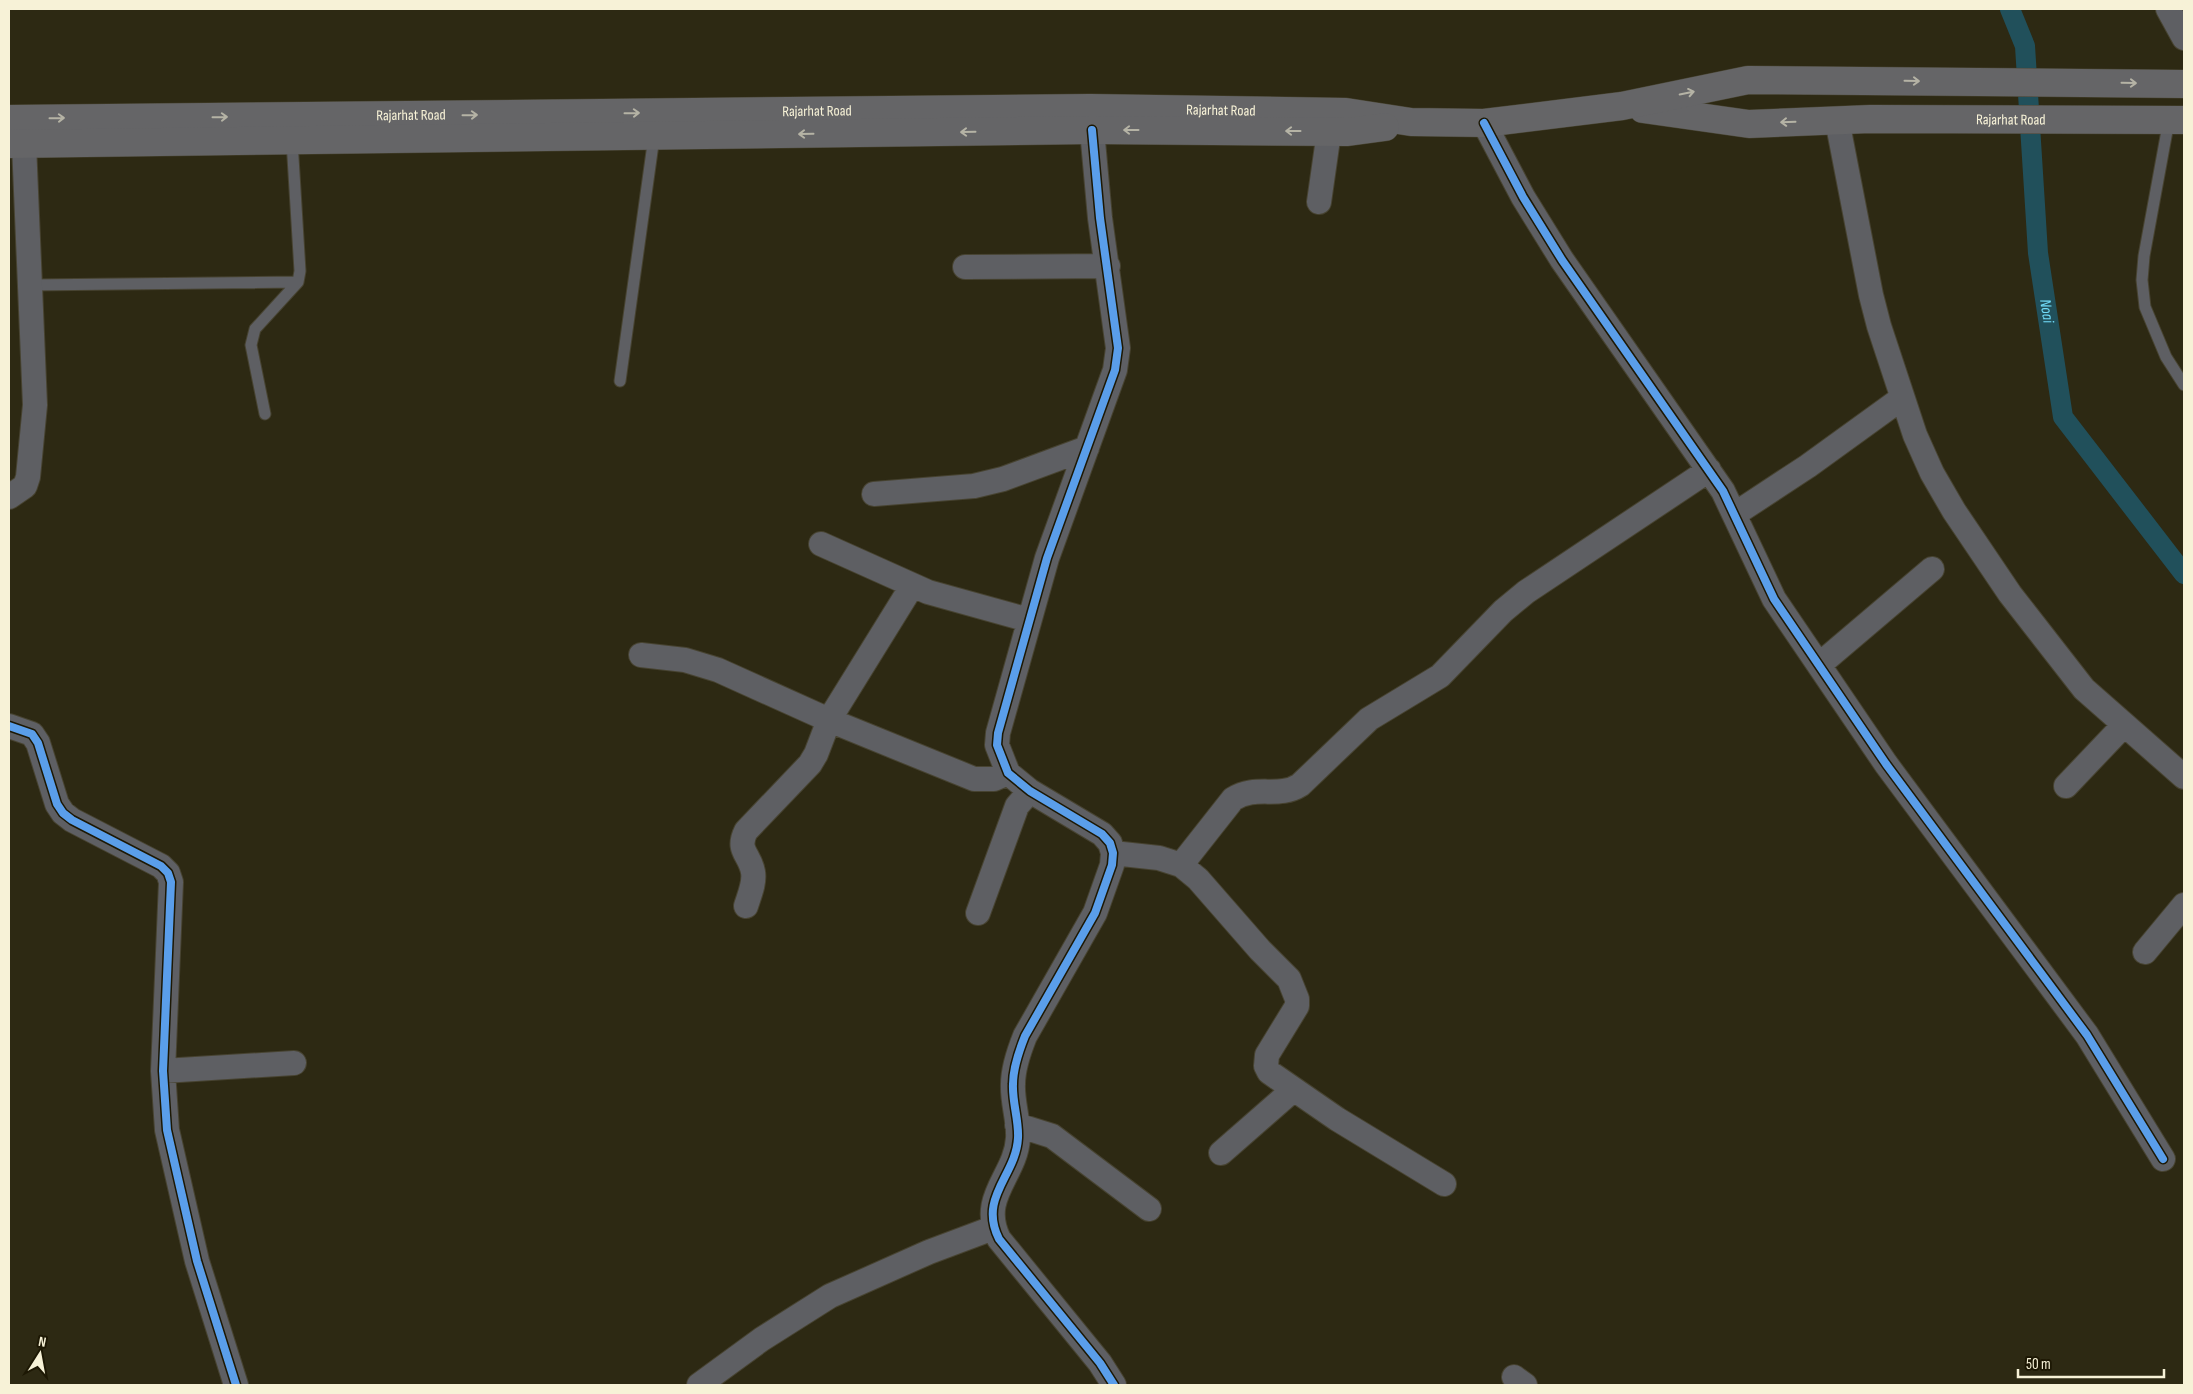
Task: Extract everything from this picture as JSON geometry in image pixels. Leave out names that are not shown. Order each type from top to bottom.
[{"type":"main road","points":[[1622,106],[1748,80],[2184,84]]},
{"type":"main road","name":"Rajarhat Road","points":[[9,119],[1090,108],[1346,112],[1411,122],[1484,124],[1622,106],[1749,124],[1870,119],[2176,120]]},
{"type":"main road","points":[[16,144],[1092,130],[1329,132],[1360,131],[1411,122]]},
{"type":"street","points":[[2168,9],[2184,38]]},
{"type":"street","points":[[1836,120],[1870,295],[1902,398],[1915,435],[1932,473],[1964,526],[2010,594],[2084,688],[2184,777]]},
{"type":"street","points":[[1484,124],[1523,198],[1562,260],[1709,470],[1735,514],[1766,583],[1819,665],[1886,764],[2087,1035],[2163,1158]]},
{"type":"street","points":[[1092,130],[1100,218],[1118,348],[1117,359],[1115,370],[1047,558],[998,733],[997,745],[1008,772],[1030,791],[1102,834],[1110,843],[1113,853],[1112,865],[1092,920],[1025,1036],[1021,1047],[1012,1085],[1018,1139],[1014,1154],[995,1195],[992,1213],[994,1228],[1000,1240],[1100,1363],[1114,1385]]},
{"type":"street","points":[[1319,202],[1329,132]]},
{"type":"street","points":[[9,497],[25,486],[28,477],[35,405],[31,285],[16,144]]},
{"type":"street","points":[[965,268],[1108,266]]},
{"type":"street","points":[[1735,514],[1808,466],[1902,398]]},
{"type":"street","points":[[874,494],[974,486],[1003,479],[1087,448]]},
{"type":"street","points":[[1181,865],[1233,799],[1243,793],[1290,791],[1300,785],[1370,718],[1440,676],[1503,611],[1526,592],[1709,470]]},
{"type":"street","points":[[821,544],[912,586],[1029,620]]},
{"type":"street","points":[[1819,665],[1932,569]]},
{"type":"street","points":[[746,906],[754,873],[742,846],[742,839],[746,831],[810,764],[816,754],[828,720],[912,586]]},
{"type":"street","points":[[641,655],[700,663],[828,720],[974,779],[994,779],[1008,772]]},
{"type":"street","points":[[2066,786],[2124,725]]},
{"type":"street","points":[[9,726],[32,734],[38,743],[57,804],[63,812],[72,820],[161,866],[168,872],[171,882],[163,1071],[167,1130],[197,1261],[236,1385]]},
{"type":"street","points":[[978,913],[1017,806],[1030,791]]},
{"type":"street","points":[[1113,853],[1159,858],[1181,865],[1198,879],[1260,950],[1289,979],[1297,998],[1297,1006],[1267,1055],[1265,1060],[1268,1072],[1293,1090],[1444,1184]]},
{"type":"street","points":[[2144,952],[2184,905]]},
{"type":"street","points":[[163,1071],[294,1063]]},
{"type":"street","points":[[1221,1153],[1293,1090]]},
{"type":"street","points":[[1017,1125],[1052,1136],[1149,1209]]},
{"type":"street","points":[[699,1385],[762,1339],[830,1296],[928,1252],[994,1228]]},
{"type":"lane","points":[[2176,120],[2144,256],[2142,280],[2145,307],[2166,356],[2184,385]]},
{"type":"lane","points":[[620,381],[654,136]]},
{"type":"lane","points":[[265,414],[251,337],[254,329],[298,282],[301,261],[292,141]]},
{"type":"lane","points":[[31,285],[298,282]]},
{"type":"waterway","name":"Noai","points":[[2010,9],[2025,46],[2038,253],[2063,417],[2184,574]]},
{"type":"cycle path","points":[[1484,123],[1523,197],[1562,260],[1723,491],[1774,599],[1886,764],[2087,1035],[2163,1159]]},
{"type":"cycle path","points":[[1092,130],[1100,218],[1118,348],[1115,370],[1047,558],[998,733],[997,745],[1008,773],[1030,791],[1102,834],[1110,843],[1113,853],[1112,865],[1095,913],[1025,1036],[1013,1078],[1018,1131],[1016,1152],[995,1199],[993,1211],[994,1224],[999,1239],[1100,1363],[1114,1385]]},
{"type":"cycle path","points":[[9,726],[32,734],[38,743],[57,804],[63,813],[72,820],[161,866],[168,873],[171,882],[163,1071],[167,1130],[197,1261],[236,1385]]}]
